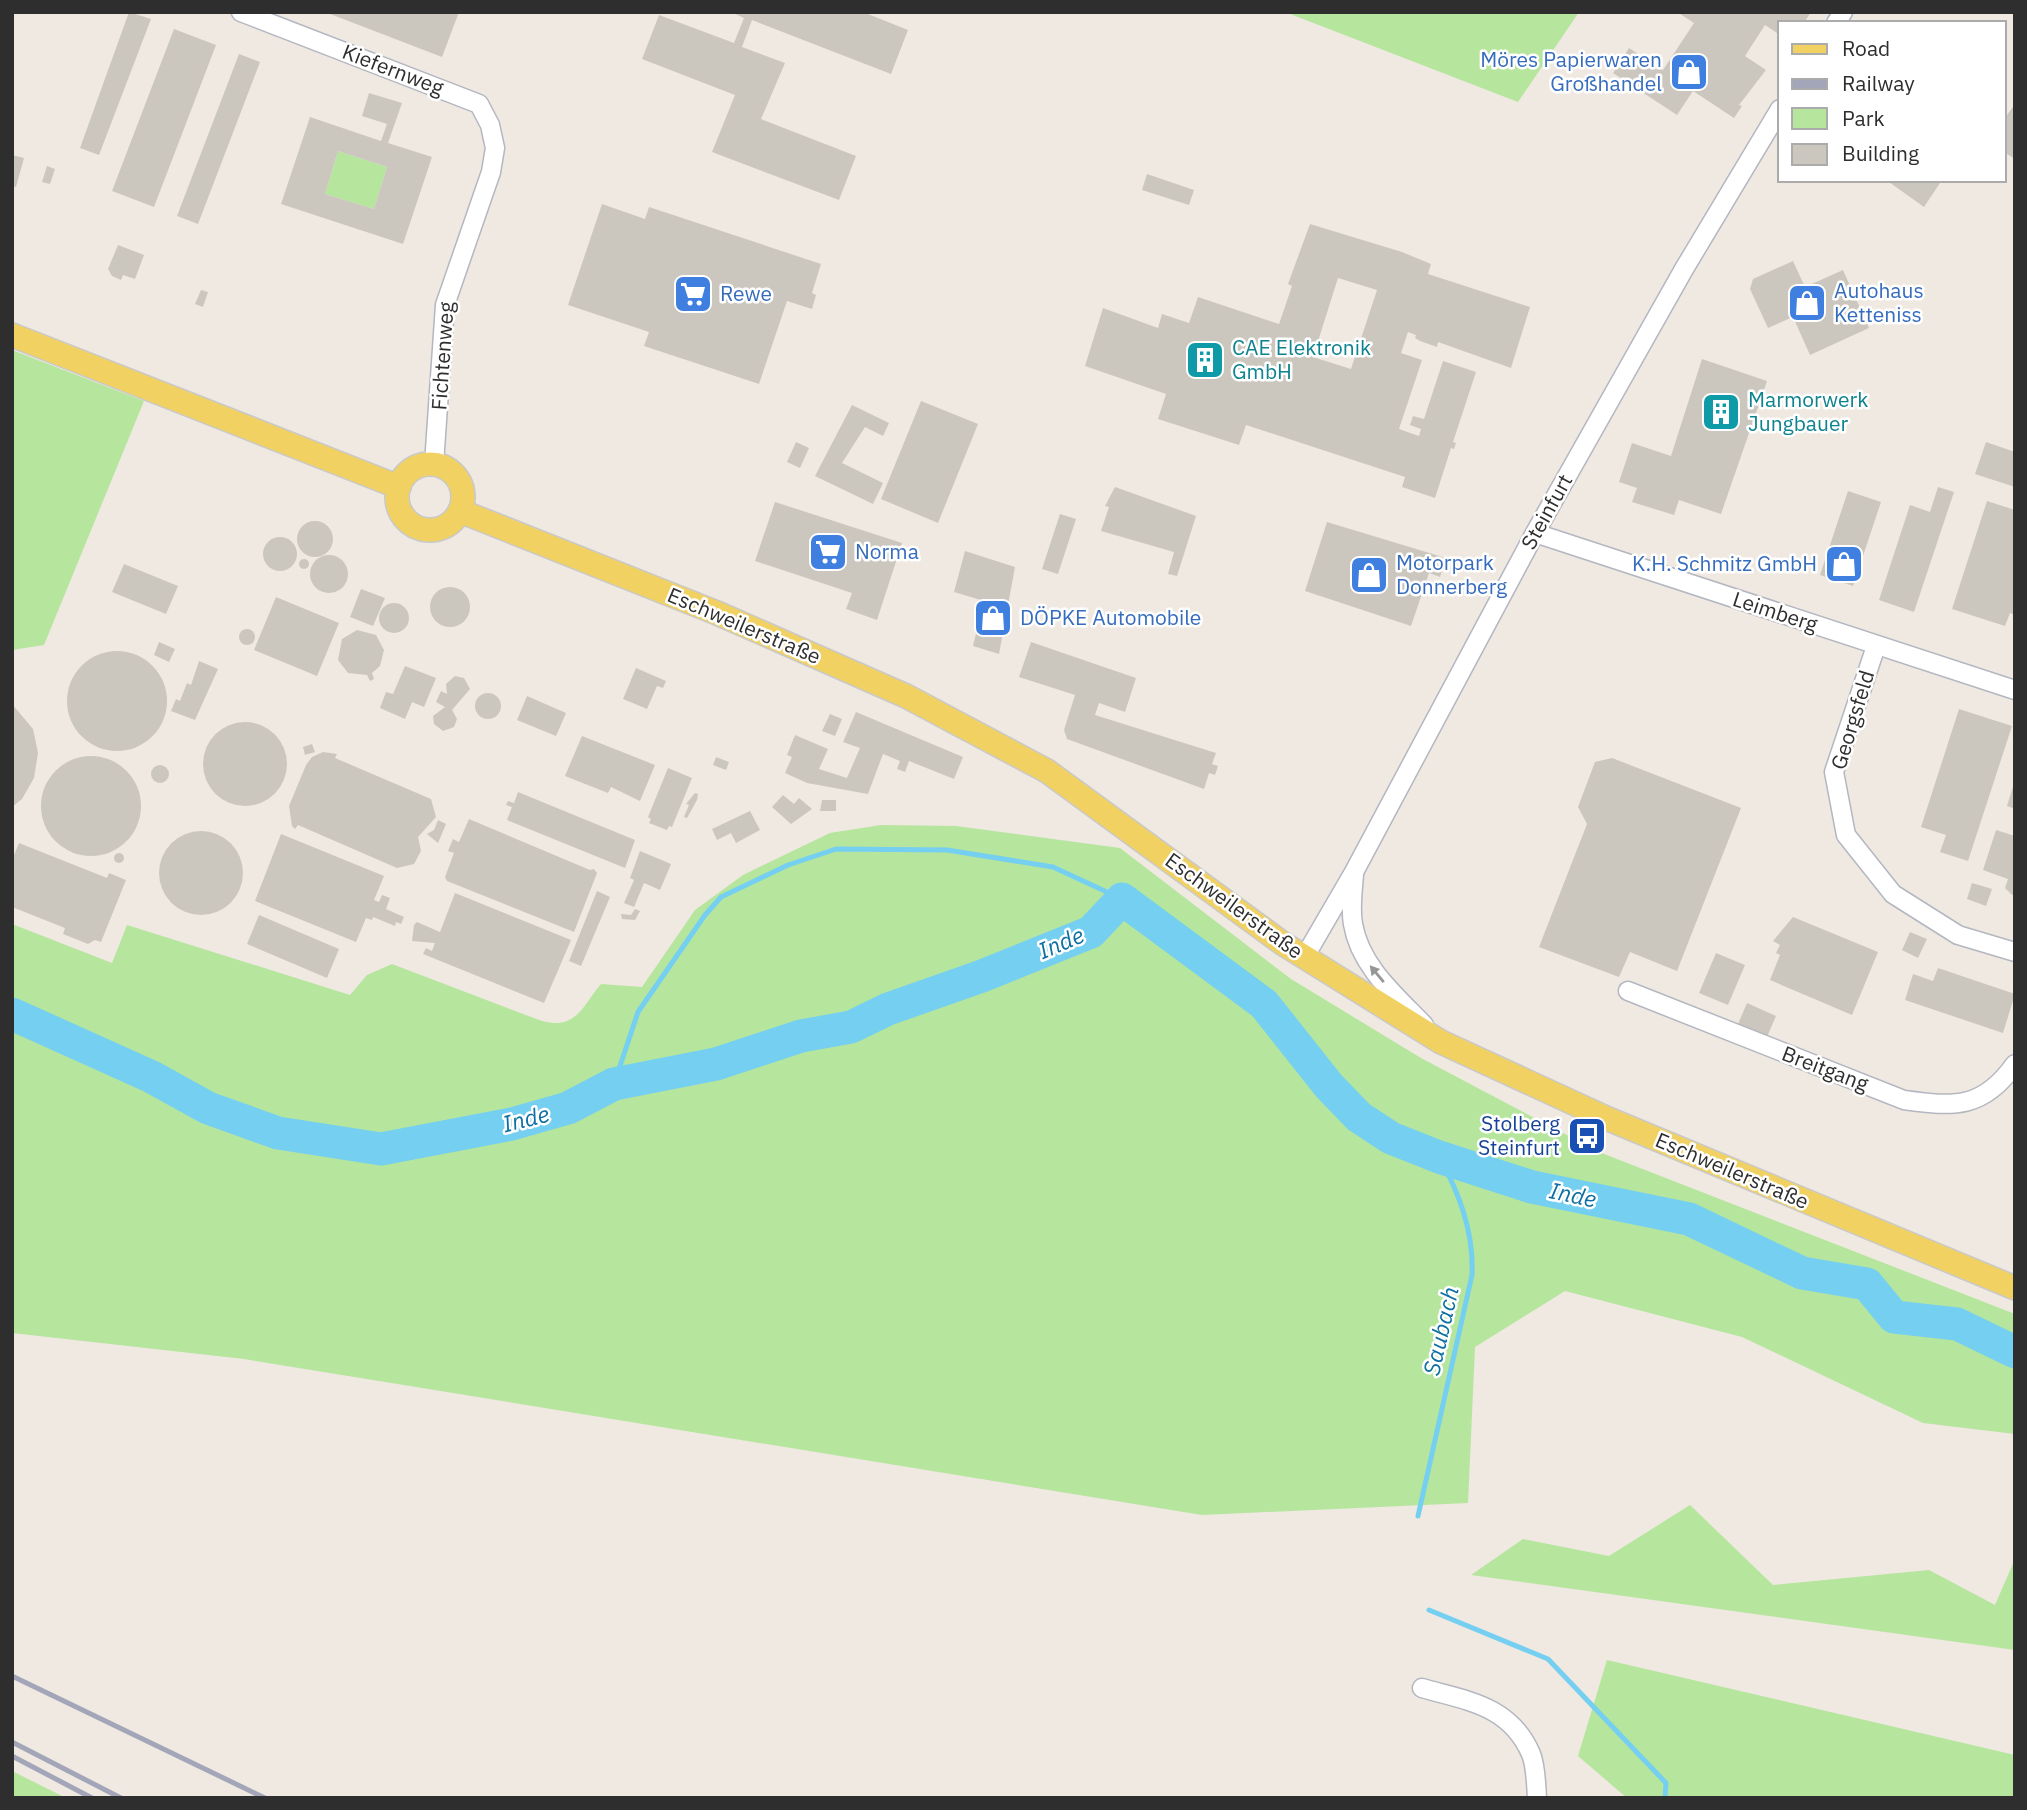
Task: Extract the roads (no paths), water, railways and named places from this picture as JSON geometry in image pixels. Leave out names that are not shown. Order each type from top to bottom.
[{"type":"main road","points":[[12,335],[399,487]]},
{"type":"main road","points":[[434,464],[449,471],[460,482],[463,492],[460,511],[444,527],[433,530],[413,525],[400,508],[399,487],[409,472],[434,464]]},
{"type":"main road","name":"Eschweilerstraße","points":[[460,511],[717,613],[906,696],[1047,771],[1304,958],[1441,1042],[1606,1118],[2015,1288]]},
{"type":"street","name":"Kiefernweg","points":[[241,12],[479,104],[490,125],[495,148],[491,172]]},
{"type":"street","name":"Steinfurt","points":[[1304,958],[1354,872],[1535,533],[1684,269],[1778,112]]},
{"type":"street","name":"Fichtenweg","points":[[434,464],[445,305],[491,172]]},
{"type":"street","name":"Leimberg","points":[[1535,533],[2015,691]]},
{"type":"street","name":"Georgsfeld","points":[[1876,646],[1834,772],[1846,835],[1893,894],[1958,934],[2015,952]]},
{"type":"street","points":[[1354,872],[1352,921],[1359,946],[1392,992],[1441,1042]]},
{"type":"street","name":"Breitgang","points":[[1628,991],[1904,1100],[1939,1105],[1972,1102],[2000,1085],[2015,1064]]},
{"type":"street","points":[[1422,1688],[1492,1708],[1518,1730],[1532,1756],[1537,1798]]},
{"type":"waterway","points":[[614,1084],[638,1012],[705,915],[721,897],[788,865],[836,849],[947,850],[1053,867],[1122,899]]},
{"type":"waterway","name":"Inde","points":[[12,1014],[152,1077],[208,1108],[278,1133],[381,1149],[512,1124],[568,1108],[614,1084],[716,1064],[801,1036],[851,1027],[888,1009],[982,976],[1091,932],[1122,899],[1264,1004],[1329,1086],[1359,1117],[1391,1138],[1439,1157],[1532,1187],[1689,1219],[1802,1273],[1867,1284],[1894,1317],[1957,1324],[2015,1352]]},
{"type":"waterway","name":"Saubach","points":[[1418,1516],[1472,1275],[1464,1214],[1439,1157]]},
{"type":"waterway","name":"Saubach","points":[[1429,1610],[1548,1659],[1666,1783],[1665,1798]]},
{"type":"railway","points":[[12,1676],[265,1798]]},
{"type":"railway","points":[[12,1742],[121,1798]]},
{"type":"railway","points":[[12,1756],[92,1798]]},
{"type":"place","name":"Möres Papierwaren Großhandel","points":[[1689,72]]},
{"type":"place","name":"Rewe","points":[[693,294]]},
{"type":"place","name":"Autohaus Ketteniss","points":[[1807,303]]},
{"type":"place","name":"CAE Elektronik GmbH","points":[[1205,360]]},
{"type":"place","name":"Marmorwerk Jungbauer","points":[[1721,412]]},
{"type":"place","name":"Norma","points":[[828,552]]},
{"type":"place","name":"K.H. Schmitz GmbH","points":[[1844,564]]},
{"type":"place","name":"Motorpark Donnerberg","points":[[1369,575]]},
{"type":"place","name":"DÖPKE Automobile","points":[[993,618]]},
{"type":"place","name":"Stolberg Steinfurt","points":[[1587,1136]]}]
